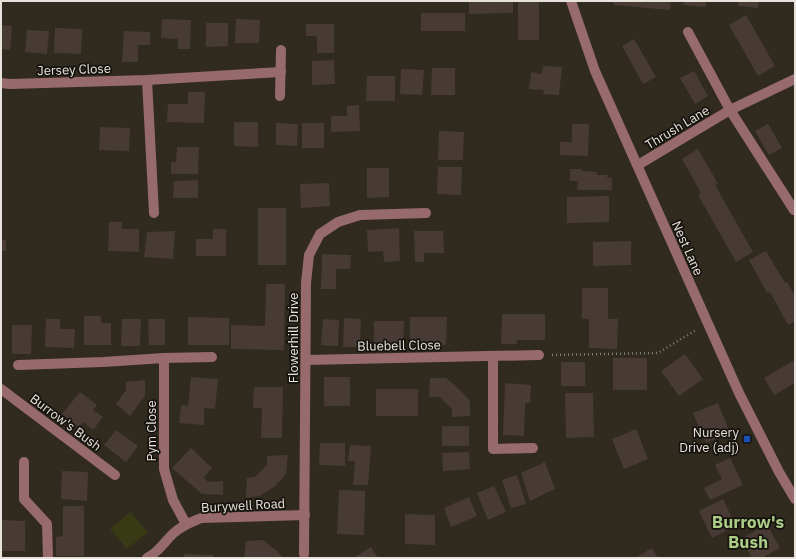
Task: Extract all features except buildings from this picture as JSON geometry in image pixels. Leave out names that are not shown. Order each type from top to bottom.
[{"type":"street","name":"Nest Lane","points":[[571,1],[595,71],[739,393],[779,472],[795,499]]},
{"type":"street","name":"Thrush Lane","points":[[688,32],[730,110],[794,210],[795,209]]},
{"type":"street","points":[[280,96],[282,50]]},
{"type":"street","name":"Jersey Close","points":[[1,82],[10,84],[147,80],[281,72]]},
{"type":"street","name":"Thrush Lane","points":[[638,165],[730,110],[795,79]]},
{"type":"street","points":[[147,80],[154,213]]},
{"type":"street","name":"Flowerhill Drive","points":[[304,554],[306,283],[309,255],[320,234],[338,222],[360,215],[426,213]]},
{"type":"street","name":"Bluebell Close","points":[[306,360],[539,355]]},
{"type":"street","points":[[493,356],[493,449],[533,448]]},
{"type":"street","points":[[18,364],[103,362],[164,358],[212,358]]},
{"type":"street","name":"Pym Close","points":[[164,358],[164,469],[173,500],[186,524]]},
{"type":"street","name":"Burrow's Bush","points":[[1,389],[115,475]]},
{"type":"street","points":[[24,462],[24,499],[47,524],[48,558]]},
{"type":"street","name":"Burywell Road","points":[[147,558],[157,553],[175,532],[186,524],[201,518],[305,515]]},
{"type":"path","points":[[539,355],[658,353],[708,324]]},
{"type":"green space","points":[[130,512],[148,532],[127,549],[110,529]]},
{"type":"place","name":"Nursery Drive (adj)","points":[[747,439]]},
{"type":"district","name":"Burrow's Bush","points":[[748,532]]}]
